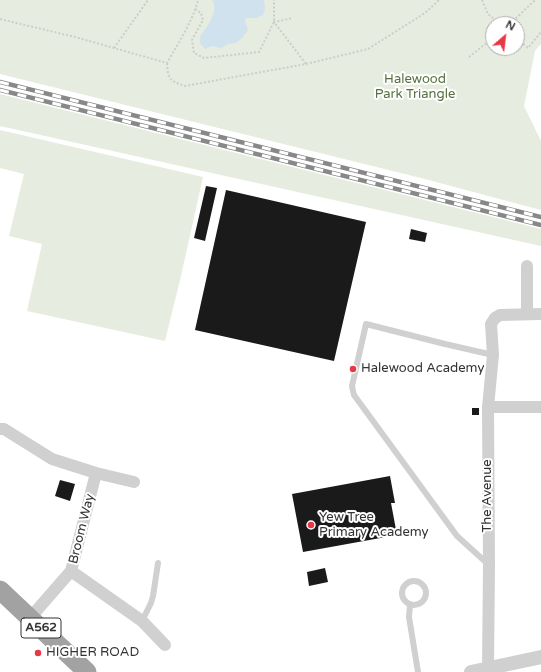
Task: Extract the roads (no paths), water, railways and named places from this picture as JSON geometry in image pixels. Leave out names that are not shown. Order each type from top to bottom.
[{"type":"highway","name":"A562","points":[[0,590],[87,672]]},
{"type":"street","points":[[527,266],[527,314],[541,314]]},
{"type":"street","name":"The Avenue","points":[[488,669],[488,406],[493,355],[491,324],[495,318],[500,315],[527,314]]},
{"type":"street","points":[[488,406],[541,407]]},
{"type":"street","points":[[0,429],[4,429],[52,460],[134,482]]},
{"type":"street","name":"Broom Way","points":[[30,618],[71,571],[96,473]]},
{"type":"street","points":[[71,571],[142,621],[165,645]]},
{"type":"street","points":[[471,672],[541,657]]},
{"type":"lane","points":[[489,565],[457,536],[354,395],[352,386],[366,324],[493,355]]},
{"type":"lane","points":[[142,621],[151,603],[158,563]]},
{"type":"lane","points":[[410,604],[409,617],[418,672]]},
{"type":"water","points":[[212,0],[264,0],[265,9],[263,15],[256,18],[246,18],[245,21],[248,30],[236,43],[228,44],[221,48],[212,46],[205,49],[200,43],[200,36],[209,24],[213,14],[214,4]]},
{"type":"railway","points":[[0,82],[541,217]]},
{"type":"railway","points":[[0,90],[541,225]]},
{"type":"place","name":"Halewood Academy","points":[[353,369]]},
{"type":"place","name":"Yew Tree Primary Academy","points":[[311,525]]},
{"type":"place","name":"HIGHER ROAD","points":[[38,653]]},
{"type":"park label","name":"Halewood Park Triangle","points":[[415,88]]}]
